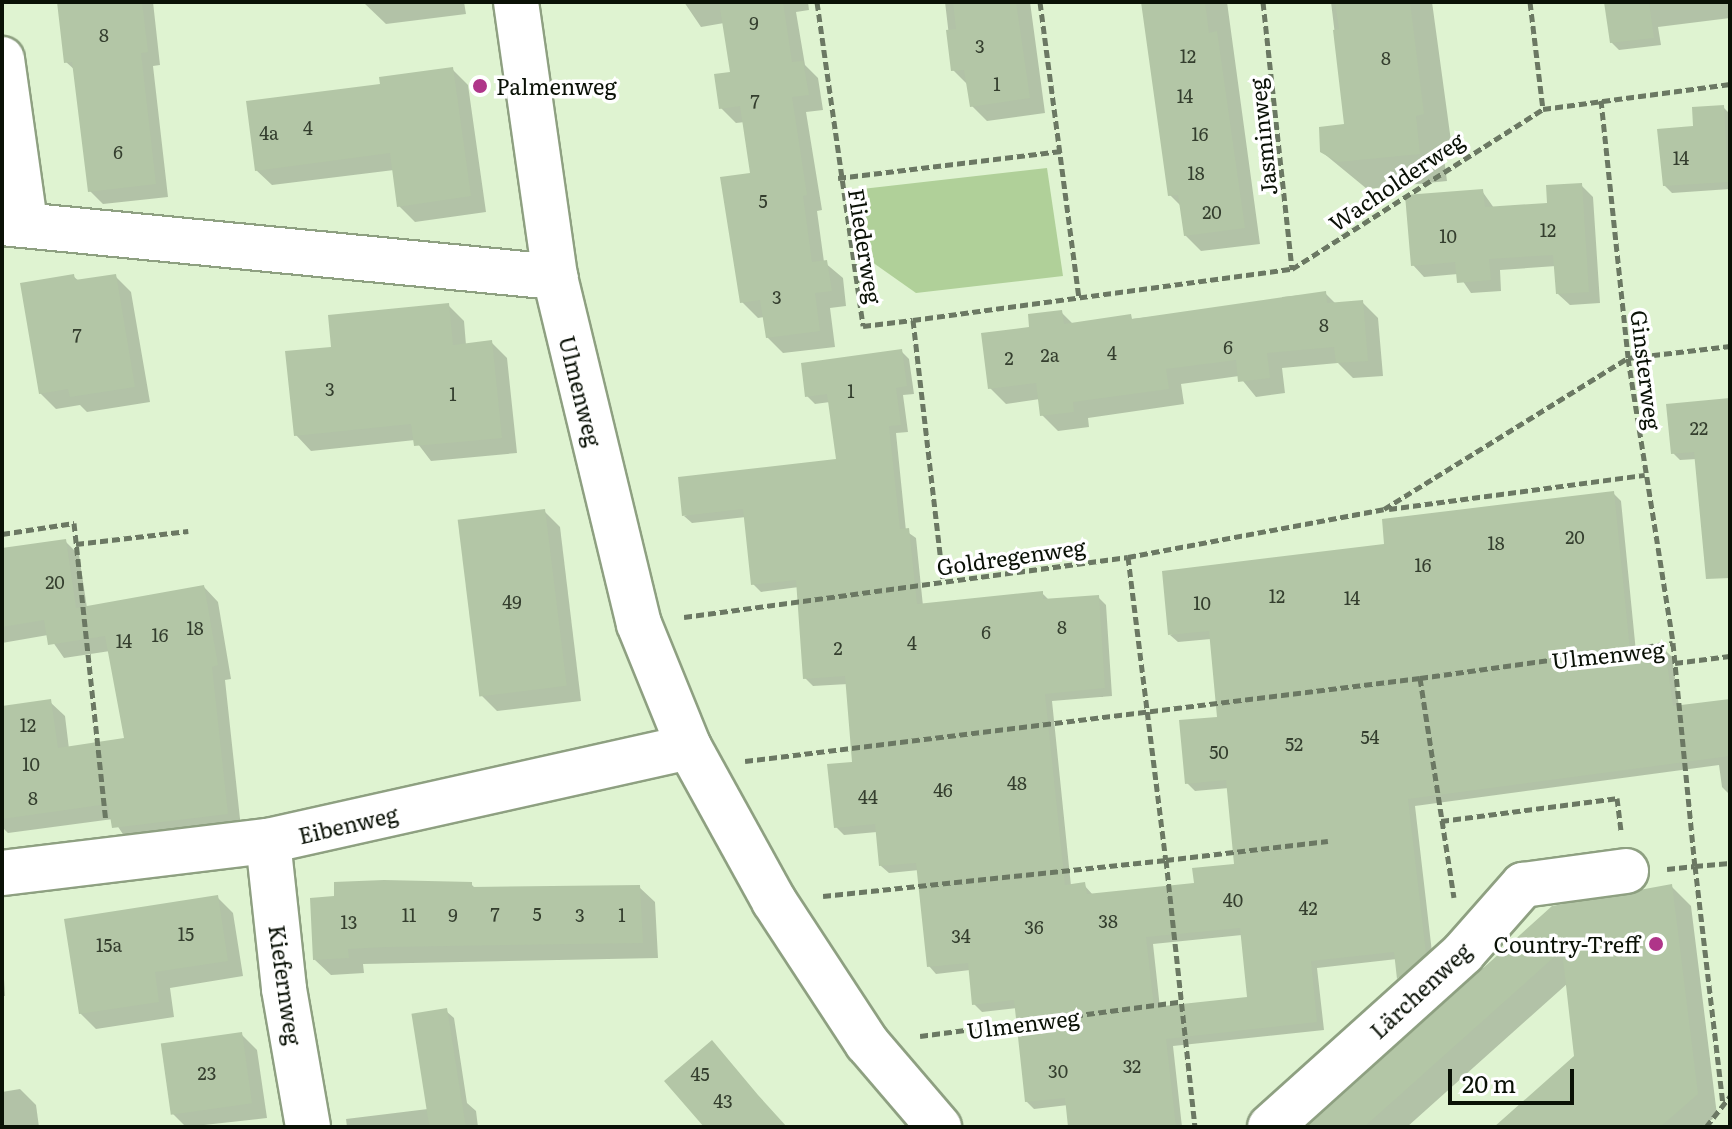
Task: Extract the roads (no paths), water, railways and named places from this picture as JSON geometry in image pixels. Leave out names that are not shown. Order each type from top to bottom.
[{"type":"street","name":"Ulmenweg","points":[[516,2],[555,277],[639,624],[695,757],[774,901],[867,1043],[939,1127]]},
{"type":"street","points":[[2,59],[14,223],[555,277]]},
{"type":"street","name":"Eibenweg","points":[[2,873],[268,841],[695,757]]},
{"type":"street","name":"Kiefernweg","points":[[268,841],[284,989],[308,1127]]},
{"type":"street","name":"Lärchenweg","points":[[1270,1127],[1463,953],[1523,885],[1626,871]]},
{"type":"place","name":"Palmenweg","points":[[480,86]]},
{"type":"place","name":"Country-Treff","points":[[1656,944]]}]
